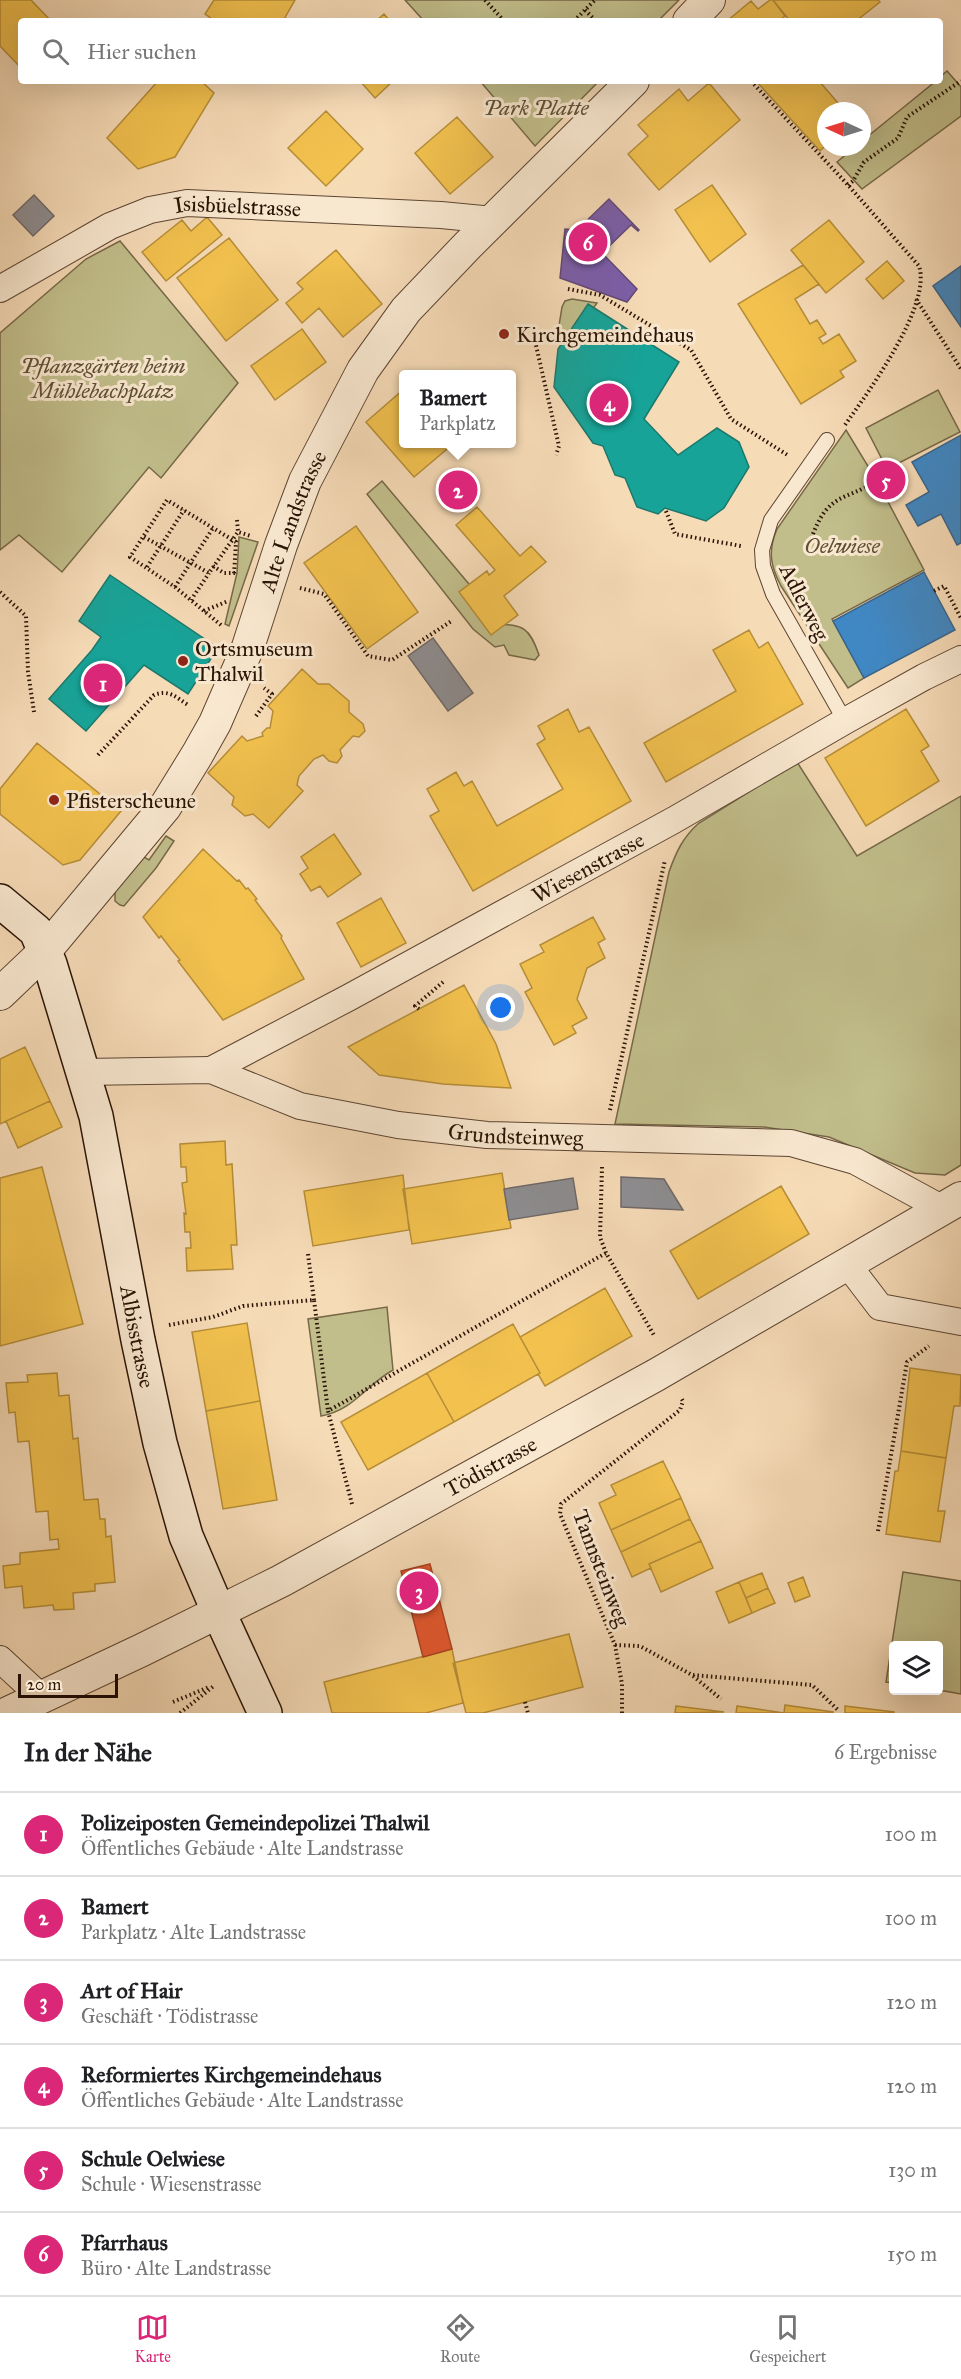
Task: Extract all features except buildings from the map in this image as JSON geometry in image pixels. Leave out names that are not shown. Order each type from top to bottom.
[{"type":"main road","name":"Albisstrasse","points":[[0,901],[36,931],[45,951],[96,1116],[138,1340],[160,1443],[186,1536],[266,1713]]},
{"type":"street","points":[[693,18],[709,0]]},
{"type":"street","name":"Alte Landstrasse","points":[[0,994],[45,951],[165,807],[215,723],[248,647],[281,544],[305,481],[363,370],[406,310],[630,84]]},
{"type":"street","name":"Isisbüelstrasse","points":[[0,289],[110,226],[150,210],[187,203],[441,215],[493,220]]},
{"type":"street","name":"Wiesenstrasse","points":[[212,1070],[674,820],[845,721],[961,659]]},
{"type":"street","name":"Grundsteinweg","points":[[83,1072],[212,1070],[300,1106],[398,1125],[488,1135],[791,1143],[855,1161],[952,1204]]},
{"type":"street","name":"Tödistrasse","points":[[8,1713],[219,1613],[646,1380],[952,1204]]},
{"type":"street","points":[[848,1265],[880,1306],[961,1322]]},
{"type":"street","points":[[0,1659],[41,1697]]},
{"type":"lane","name":"Adlerweg","points":[[827,440],[771,520],[762,550],[763,566],[773,594],[845,721]]},
{"type":"path","points":[[485,0],[501,18]]},
{"type":"path","points":[[577,18],[595,0]]},
{"type":"path","points":[[585,10],[593,18]]},
{"type":"path","points":[[848,185],[853,181],[864,162],[898,138],[907,117],[961,81]]},
{"type":"path","points":[[754,84],[848,185],[919,266],[922,276],[910,320],[885,367],[837,437],[827,440]]},
{"type":"path","points":[[568,289],[600,295],[691,350],[731,419],[807,468]]},
{"type":"path","points":[[916,299],[961,369]]},
{"type":"path","points":[[535,341],[559,446],[556,455]]},
{"type":"path","points":[[813,534],[819,519],[830,503],[877,481]]},
{"type":"path","points":[[224,617],[221,625],[176,587],[130,557],[167,500],[236,542],[235,573],[232,582]]},
{"type":"path","points":[[147,567],[184,510]]},
{"type":"path","points":[[666,511],[675,534],[762,550]]},
{"type":"path","points":[[191,600],[238,532],[237,520]]},
{"type":"path","points":[[176,587],[213,528]]},
{"type":"path","points":[[238,532],[260,538]]},
{"type":"path","points":[[144,537],[209,573]]},
{"type":"path","points":[[213,566],[224,573],[235,573]]},
{"type":"path","points":[[934,591],[944,586],[961,618]]},
{"type":"path","points":[[295,587],[324,594],[368,656],[392,660],[453,620]]},
{"type":"path","points":[[226,609],[231,591]]},
{"type":"path","points":[[0,592],[26,616],[28,672],[34,712]]},
{"type":"path","points":[[204,611],[229,601]]},
{"type":"path","points":[[954,605],[961,602]]},
{"type":"path","points":[[262,687],[272,694],[265,706]]},
{"type":"path","points":[[98,755],[154,695],[162,692],[170,693],[196,710]]},
{"type":"path","points":[[609,1111],[667,852]]},
{"type":"path","points":[[602,1163],[600,1237],[606,1253],[656,1339]]},
{"type":"path","points":[[328,1411],[606,1253]]},
{"type":"path","points":[[308,1254],[328,1411],[352,1505]]},
{"type":"path","points":[[160,1327],[213,1317],[243,1306],[314,1300]]},
{"type":"path","points":[[878,1531],[907,1362],[930,1345],[931,1340]]},
{"type":"path","name":"Tannsteinweg","points":[[622,1713],[622,1684],[615,1645],[560,1514],[561,1504],[680,1410],[684,1401],[680,1397],[670,1398]]},
{"type":"path","points":[[615,1645],[639,1646],[692,1675],[721,1699]]},
{"type":"path","points":[[692,1675],[812,1685],[838,1710]]},
{"type":"path","points":[[173,1702],[215,1685],[180,1713]]},
{"type":"path","points":[[525,1702],[528,1713]]},
{"type":"green space","points":[[405,0],[679,0],[661,18],[421,18]]},
{"type":"green space","points":[[947,71],[961,87],[961,116],[862,189],[837,162],[844,156],[871,156],[871,134],[932,84],[943,84],[943,74]]},
{"type":"green space","name":"Park Platte","points":[[483,84],[596,84],[535,146]]},
{"type":"green space","name":"Pflanzgärten beim Mühlebachplatz","points":[[120,241],[238,383],[161,478],[149,467],[62,572],[19,535],[0,550],[0,333],[86,259]]},
{"type":"green space","points":[[572,299],[597,303],[564,348],[557,338],[562,307],[565,301]]},
{"type":"green space","points":[[938,390],[960,432],[887,469],[866,428]]},
{"type":"green space","name":"Oelwiese","points":[[846,430],[877,481],[924,570],[832,619],[864,678],[848,688],[781,586],[774,572],[771,558],[772,544],[777,529]]},
{"type":"green space","points":[[382,481],[474,590],[495,624],[513,625],[528,633],[539,655],[535,660],[509,655],[504,645],[495,647],[473,629],[367,494]]},
{"type":"green space","points":[[239,537],[258,542],[229,626],[225,624],[237,573]]},
{"type":"green space","points":[[797,762],[857,856],[961,796],[961,1165],[945,1175],[915,1173],[829,1137],[764,1127],[615,1124],[669,872],[677,851],[684,839],[699,823]]},
{"type":"green space","points":[[166,836],[174,841],[156,868],[124,906],[120,905],[115,901],[115,891],[144,857],[149,860]]},
{"type":"green space","points":[[387,1307],[393,1370],[351,1403],[321,1416],[308,1319]]},
{"type":"green space","points":[[903,1572],[961,1581],[961,1694],[943,1691],[943,1641],[892,1641]]},
{"type":"green space","points":[[889,1663],[889,1682],[886,1682]]},
{"type":"place","name":"Pfarrhaus","points":[[588,242]]},
{"type":"place","name":"Kirchgemeindehaus","points":[[504,334]]},
{"type":"place","name":"Reformiertes Kirchgemeindehaus","points":[[609,403]]},
{"type":"place","name":"Schule Oelwiese","points":[[886,480]]},
{"type":"place","name":"Bamert","points":[[458,490]]},
{"type":"place","name":"Ortsmuseum Thalwil","points":[[183,661]]},
{"type":"place","name":"Polizeiposten Gemeindepolizei Thalwil","points":[[103,683]]},
{"type":"place","name":"Pfisterscheune","points":[[54,800]]},
{"type":"place","name":"Art of Hair","points":[[419,1591]]}]
